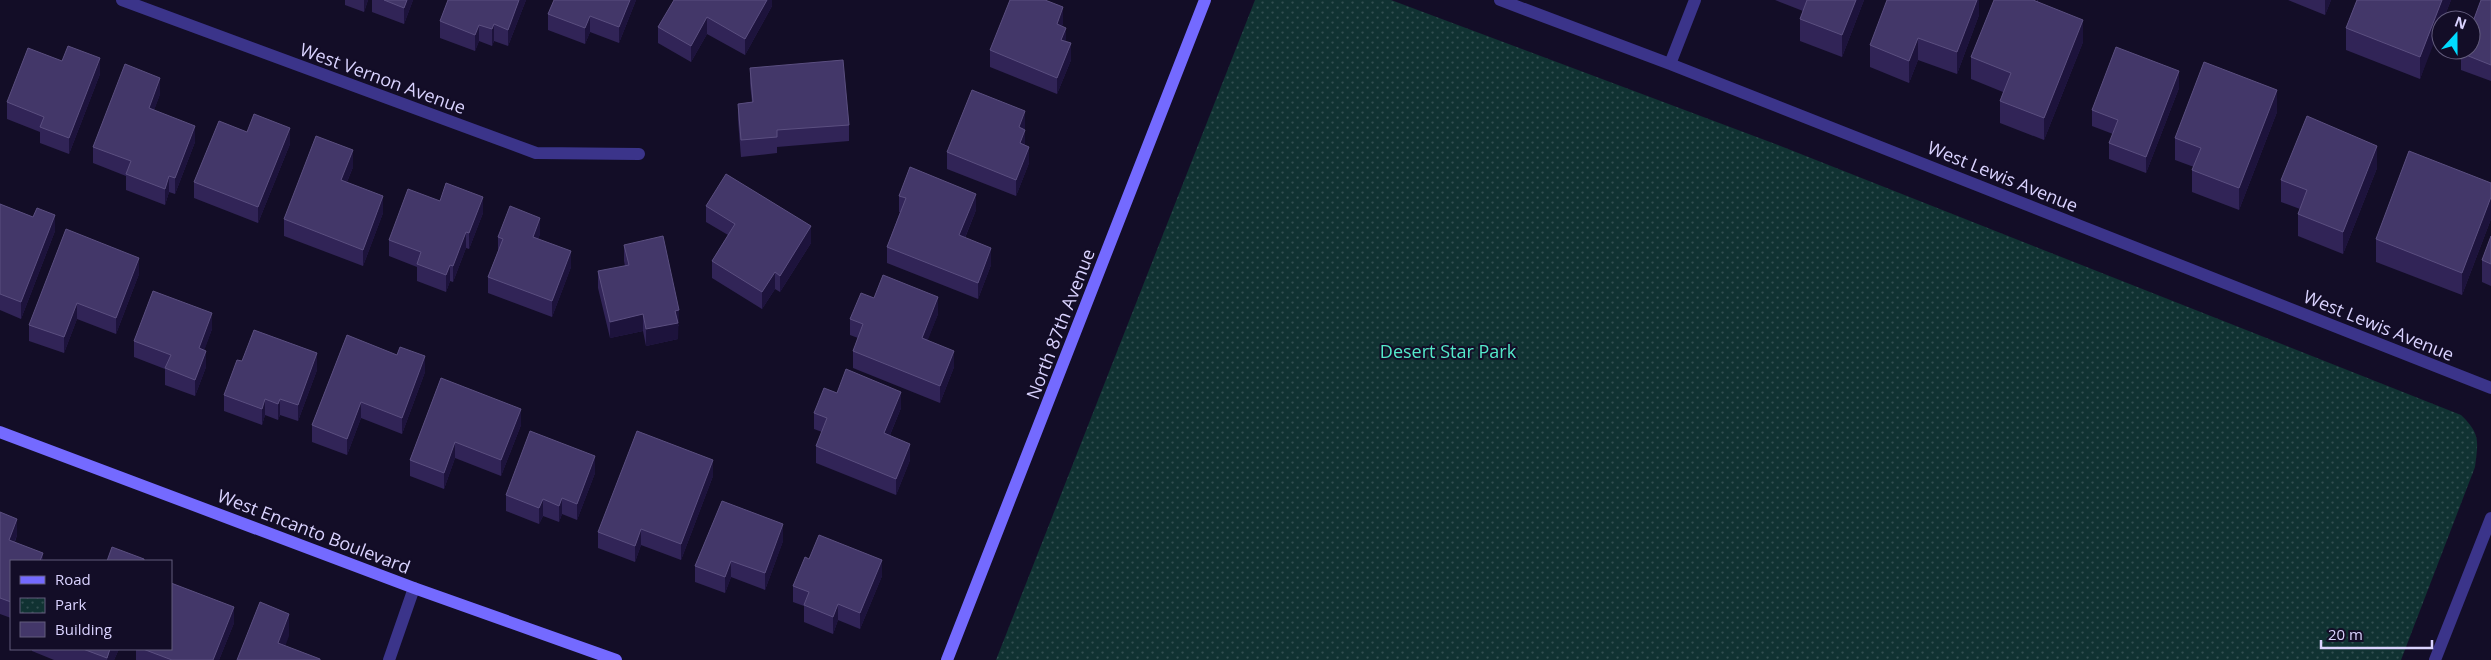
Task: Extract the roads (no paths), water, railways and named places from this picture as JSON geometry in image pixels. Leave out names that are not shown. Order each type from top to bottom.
[{"type":"street","name":"West Vernon Avenue","points":[[122,0],[536,153],[639,154]]},
{"type":"street","name":"North 87th Avenue","points":[[948,660],[1205,0]]},
{"type":"street","name":"West Lewis Avenue","points":[[1500,0],[1670,64],[2491,388]]},
{"type":"street","points":[[1670,64],[1695,0]]},
{"type":"street","name":"West Encanto Boulevard","points":[[0,432],[414,588],[616,660]]},
{"type":"street","points":[[2436,660],[2491,518]]},
{"type":"street","points":[[389,660],[414,588]]},
{"type":"park label","name":"Desert Star Park","points":[[1448,351]]}]
